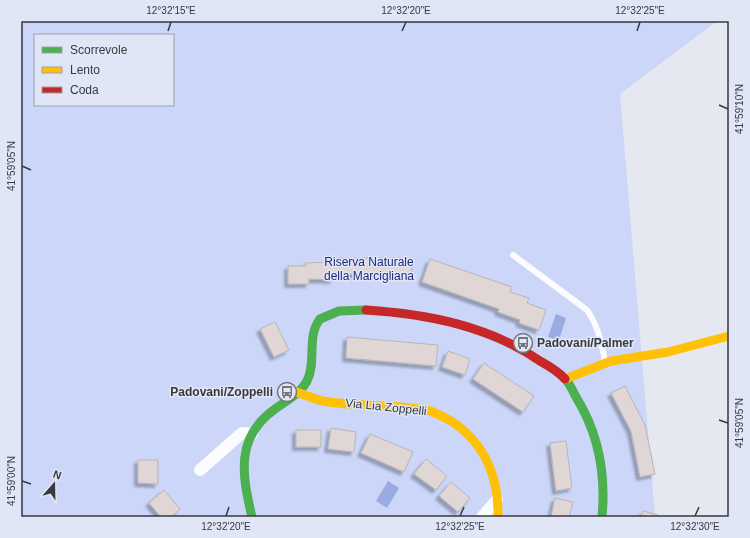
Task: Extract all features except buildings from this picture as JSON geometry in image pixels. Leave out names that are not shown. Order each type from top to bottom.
[{"type":"street","points":[[252,517],[246,496],[244,469],[246,446],[255,427],[303,388],[310,375],[315,326],[321,318],[337,312],[348,310],[398,312],[436,318],[476,329],[511,342],[538,358],[565,378],[585,410],[599,450],[604,486],[602,517]]},
{"type":"street","points":[[565,378],[605,364],[668,352],[729,336]]},
{"type":"street","name":"Via Lia Zoppelli","points":[[297,392],[322,401],[427,410],[443,415],[465,430],[486,456],[496,482],[498,517]]},
{"type":"street","points":[[200,470],[242,433],[252,434]]},
{"type":"street","points":[[482,517],[497,500]]},
{"type":"lane","points":[[513,255],[587,310],[594,321],[601,340],[605,364]]},
{"type":"green space","name":"Riserva Naturale della Marcigliana","points":[[21,21],[717,21],[620,94],[655,517],[21,517]]},
{"type":"water","points":[[556,314],[566,318],[559,340],[548,337]]},
{"type":"water","points":[[388,481],[399,488],[387,508],[376,501]]},
{"type":"traffic: fast","points":[[252,517],[244,472],[248,444],[253,432],[262,420],[297,393],[307,381],[310,373],[313,333],[320,319],[339,311],[366,310]]},
{"type":"traffic: fast","points":[[565,379],[570,385],[584,411],[595,440],[602,470],[602,517]]},
{"type":"traffic: slow","points":[[565,379],[611,361],[668,352],[729,336]]},
{"type":"traffic: slow","points":[[297,392],[320,400],[336,403],[426,410],[451,421],[473,440],[488,463],[493,475],[496,489],[498,517]]},
{"type":"traffic: jam","points":[[366,310],[435,319],[479,331],[520,349],[553,369],[565,379]]},
{"type":"place","name":"Padovani/Palmer","points":[[523,343]]},
{"type":"place","name":"Padovani/Zoppelli","points":[[287,392]]}]
